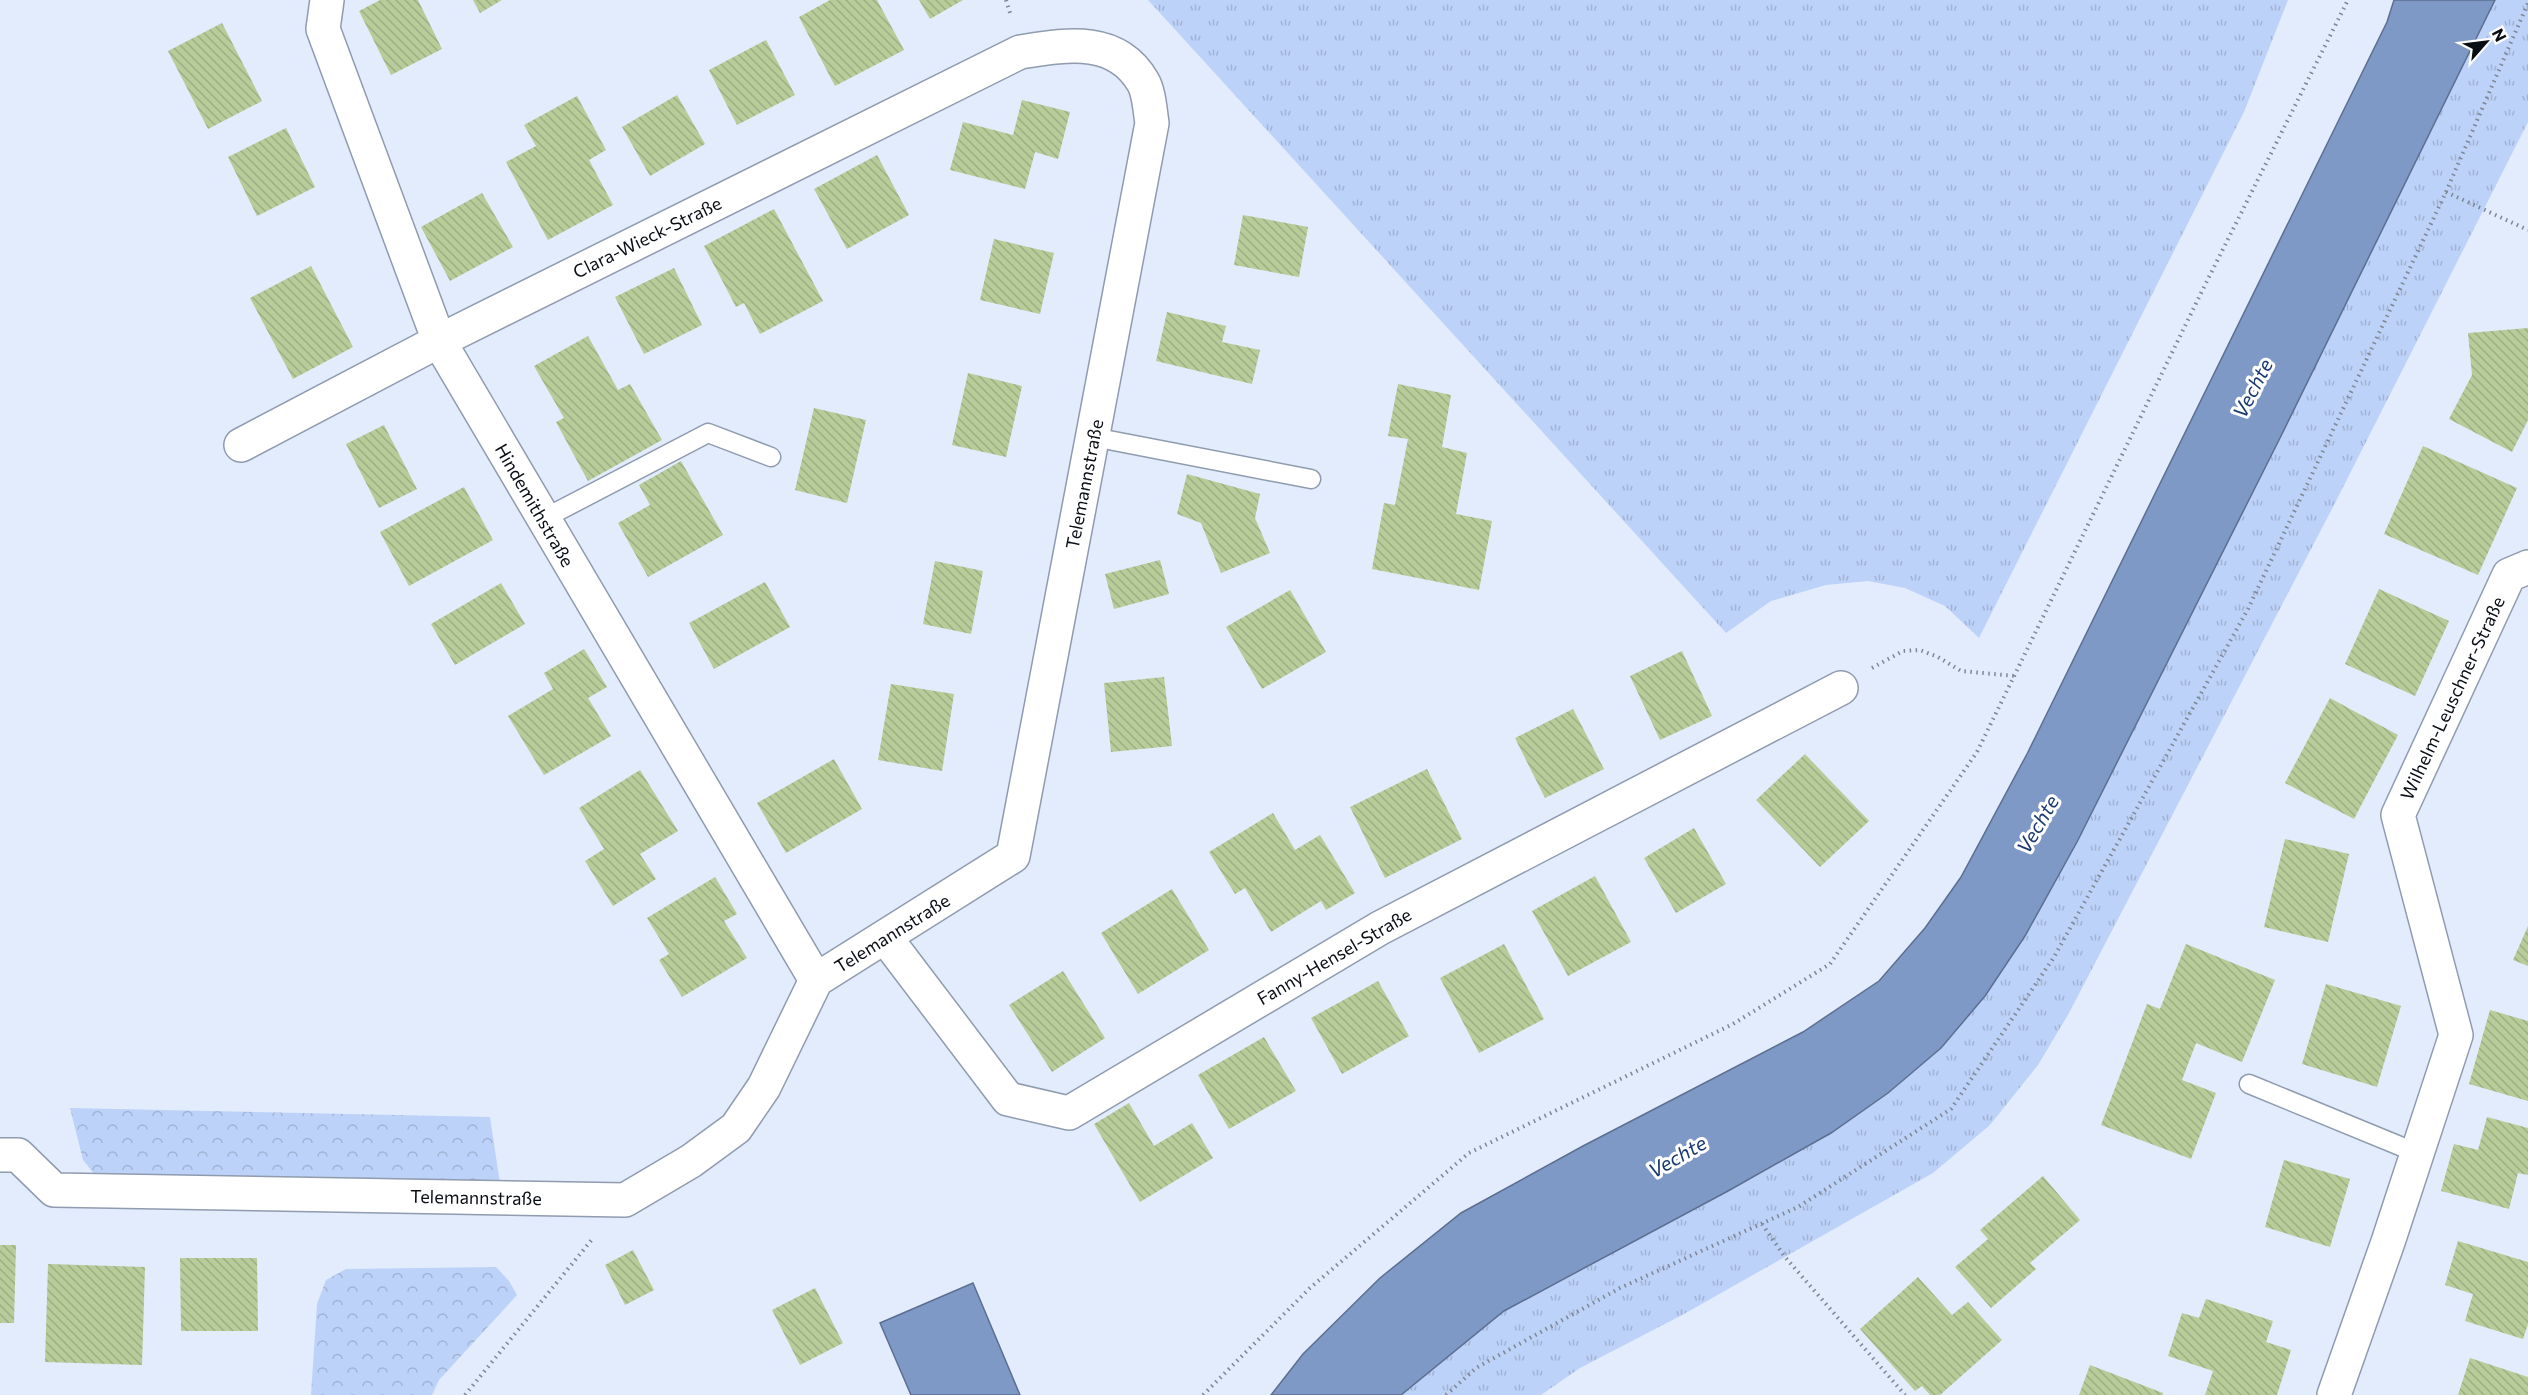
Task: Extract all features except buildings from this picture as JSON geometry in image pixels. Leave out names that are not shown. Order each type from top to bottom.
[{"type":"street","name":"Hindemithstraße","points":[[327,0],[323,30],[439,341],[816,980]]},
{"type":"street","name":"Clara-Wieck-Straße","points":[[242,445],[439,341],[1020,52],[1059,46]]},
{"type":"street","name":"Telemannstraße","points":[[0,1155],[18,1155],[54,1190],[625,1200],[691,1161],[736,1128],[764,1087],[816,980],[1013,856],[1152,123],[1144,82],[1122,57],[1095,46],[1059,46]]},
{"type":"street","name":"Wilhelm-Leuschner-Straße","points":[[2334,1395],[2388,1242],[2456,1035],[2398,815],[2509,575],[2528,567]]},
{"type":"street","name":"Fanny-Hensel-Straße","points":[[885,937],[1008,1099],[1069,1113],[1380,927],[1841,688]]},
{"type":"lane","points":[[543,519],[708,433],[771,457]]},
{"type":"lane","points":[[1093,436],[1311,479]]},
{"type":"lane","points":[[2249,1084],[2417,1153]]},
{"type":"path","points":[[1203,1395],[1310,1288],[1469,1153],[1733,1024],[1830,964],[1977,752],[2206,283],[2348,0]]},
{"type":"path","points":[[1446,1395],[1476,1368],[1620,1288],[1798,1207],[1952,1109],[2054,957],[2248,609],[2446,192],[2528,3]]},
{"type":"path","points":[[2446,192],[2528,230]]},
{"type":"path","points":[[1841,688],[1903,651],[1920,650],[1938,657],[1961,671],[2015,676]]},
{"type":"path","points":[[465,1395],[625,1200]]},
{"type":"path","points":[[1762,1224],[1785,1257],[1905,1395]]},
{"type":"green space","points":[[1148,0],[2288,0],[2244,112],[1979,638],[1945,606],[1905,588],[1868,581],[1826,585],[1771,601],[1726,633]]},
{"type":"green space","points":[[2495,0],[2528,0],[2528,122],[2334,505],[2069,1013],[2038,1065],[1990,1125],[1933,1173],[1684,1314],[1580,1368],[1541,1395],[1401,1395],[1504,1311],[1831,1133],[1888,1093],[1941,1048],[1985,996],[2025,936],[2077,842],[2280,438]]},
{"type":"green space","points":[[70,1108],[490,1117],[502,1197],[108,1191],[83,1160]]},
{"type":"green space","points":[[496,1267],[509,1281],[517,1295],[439,1380],[432,1395],[311,1395],[317,1304],[326,1280],[346,1269]]},
{"type":"water","name":"Vechte","points":[[2394,0],[2495,0],[2280,438],[2077,842],[2025,936],[1985,996],[1941,1048],[1888,1093],[1831,1133],[1504,1311],[1401,1395],[1271,1395],[1303,1354],[1380,1278],[1461,1213],[1583,1146],[1803,1032],[1879,981],[1925,928],[1961,877],[2027,754],[2387,22]]},
{"type":"water","points":[[973,1283],[1020,1395],[911,1395],[880,1323]]}]
